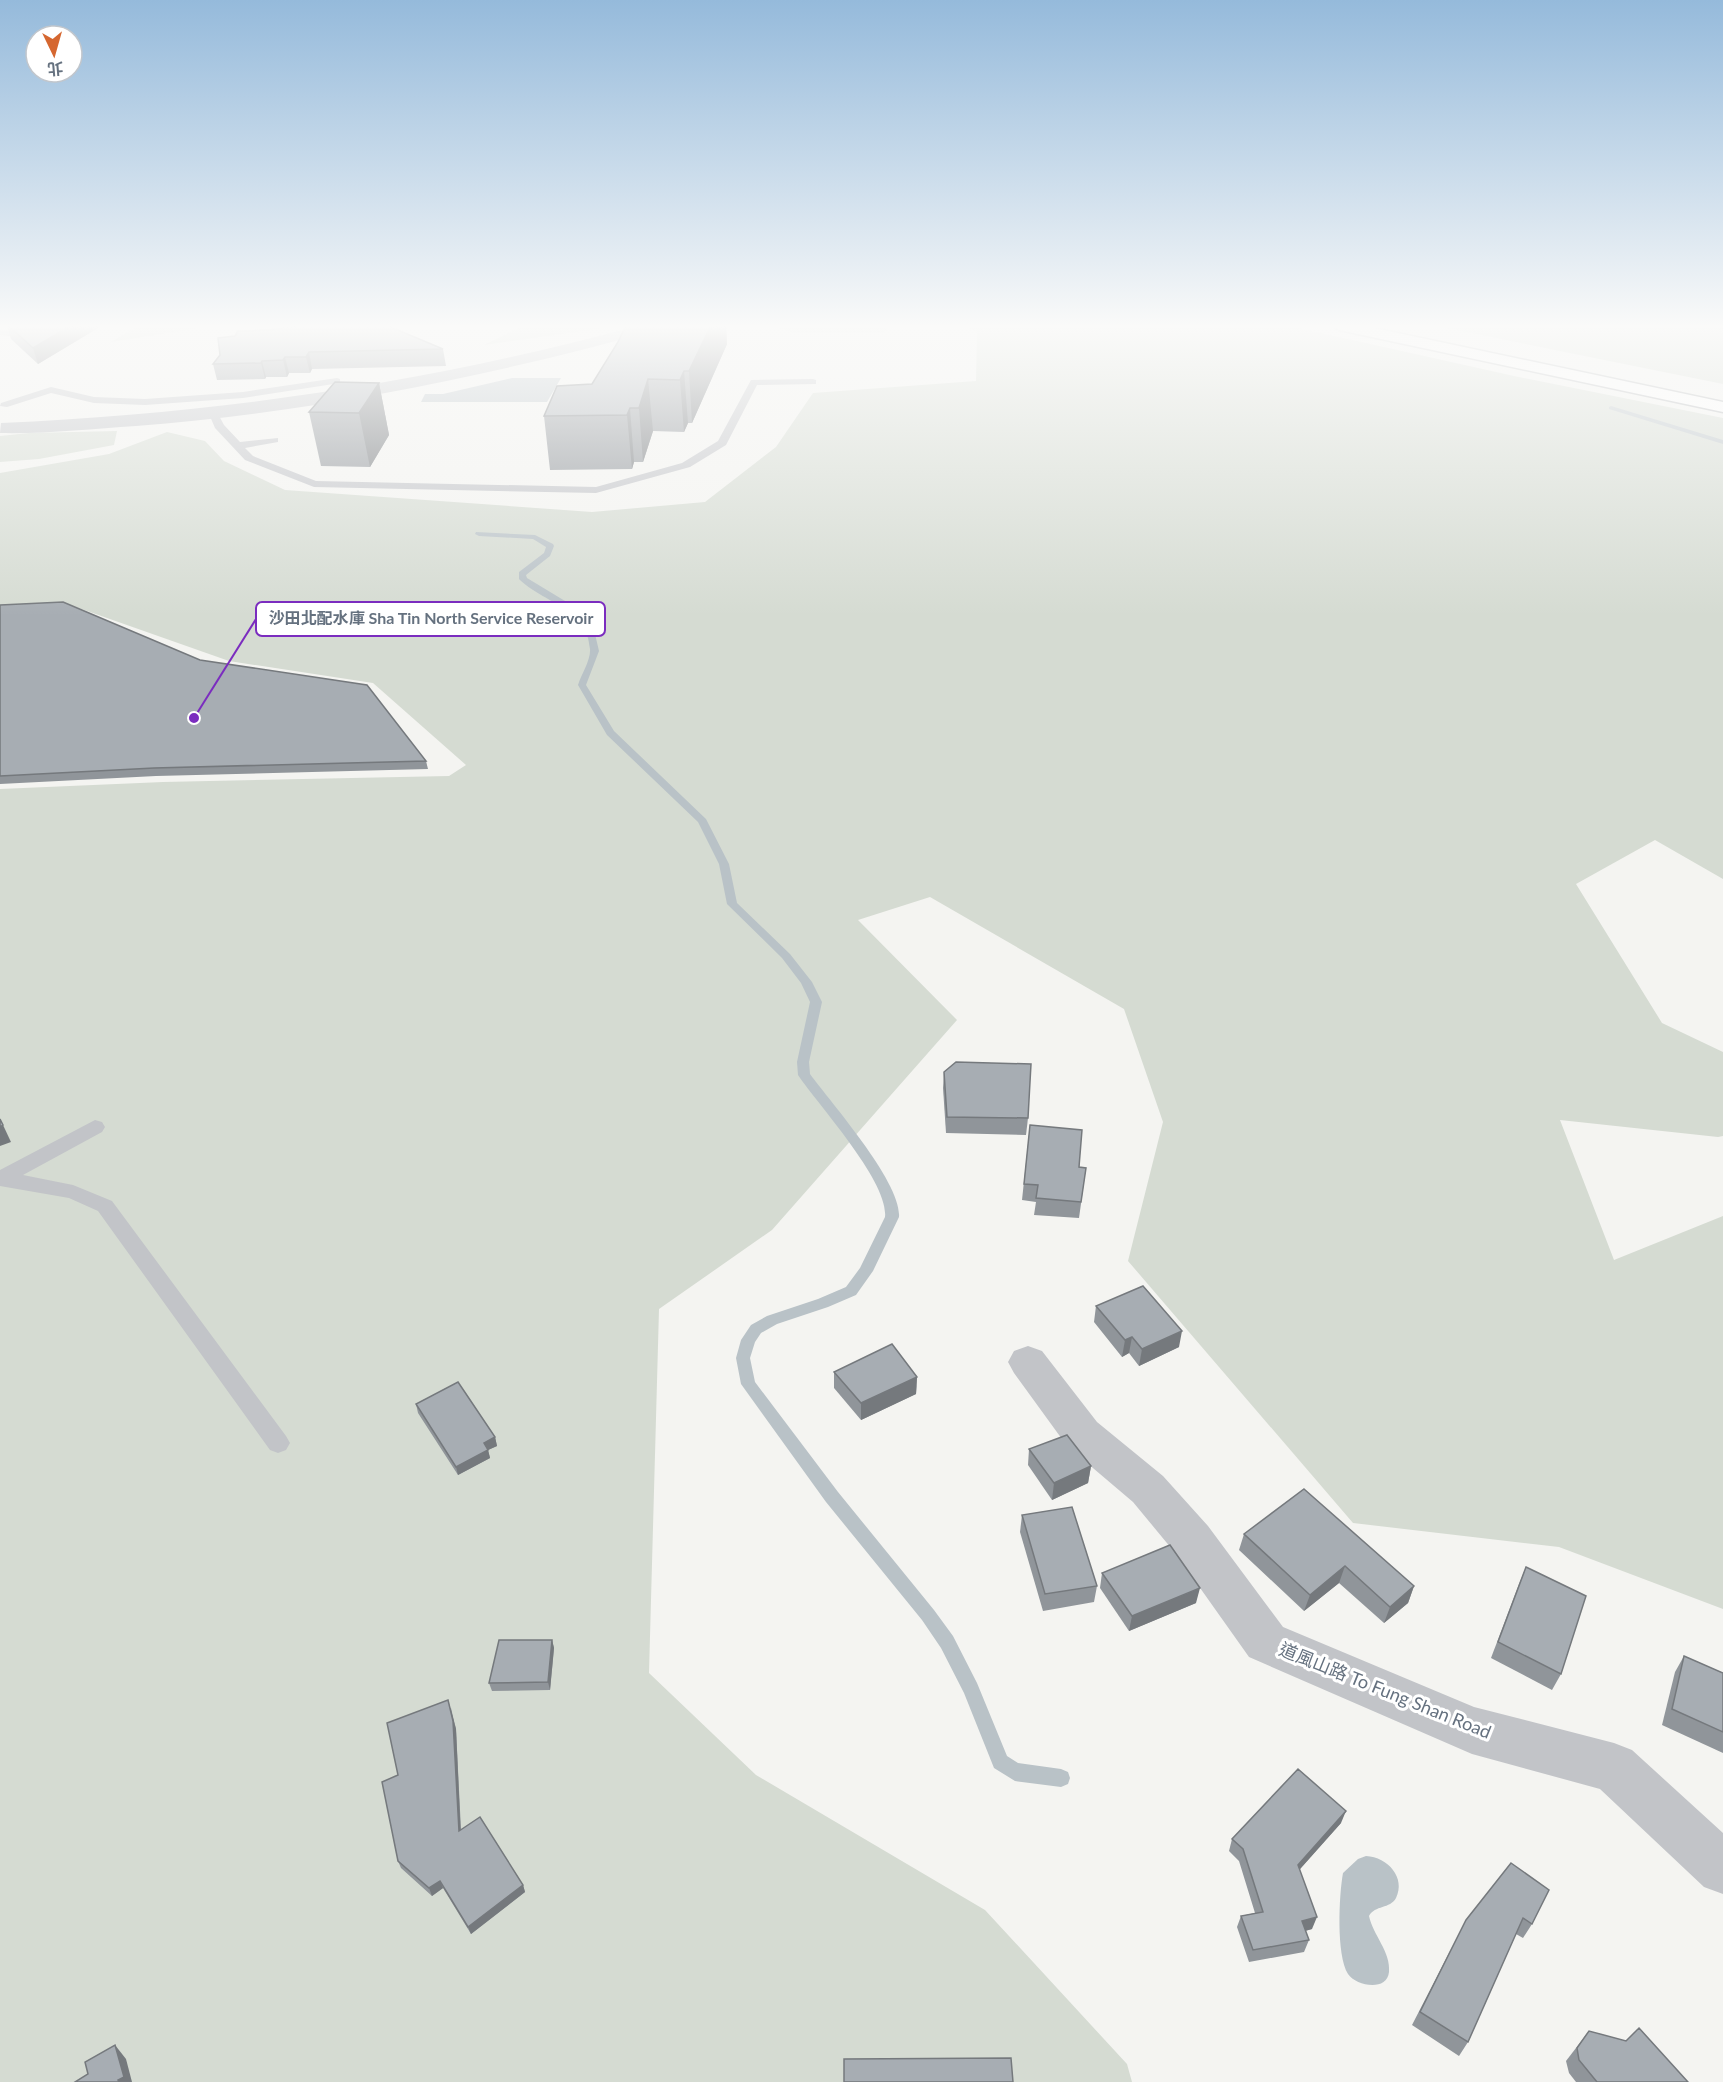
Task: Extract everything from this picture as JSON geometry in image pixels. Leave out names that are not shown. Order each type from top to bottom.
[{"type":"street","points":[[1,428],[15,422]]},
{"type":"street","points":[[1,428],[118,422]]},
{"type":"street","name":"道風山路 To Fung Shan Road","points":[[1028,1362],[1082,1434],[1148,1489],[1192,1540],[1266,1642],[1472,1730],[1614,1768],[1723,1868]]},
{"type":"lane","points":[[217,422],[236,447],[249,458],[314,484],[596,490],[686,465],[722,443],[733,422]]},
{"type":"lane","points":[[236,447],[274,440]]},
{"type":"lane","points":[[2,1178],[95,1127]]},
{"type":"lane","points":[[2,1178],[73,1192],[105,1206],[278,1443]]},
{"type":"shaded area","points":[[793,422],[1723,422],[1723,879],[1655,840],[1576,884],[1662,1023],[1723,1052],[1723,1136],[1560,1120],[1614,1260],[1723,1216],[1723,1609],[1559,1547],[1353,1523],[1128,1261],[1163,1122],[1124,1009],[930,897],[858,920],[957,1020],[772,1230],[659,1309],[649,1673],[756,1775],[985,1910],[1127,2064],[1132,2082],[0,2082],[0,789],[163,782],[449,776],[466,765],[373,683],[229,661],[73,606],[0,608],[0,473],[109,454],[167,432],[205,441],[224,461],[285,490],[592,512],[705,502],[776,447]]},
{"type":"shaded area","points":[[117,431],[114,445],[39,459],[0,462],[0,436]]},
{"type":"shaded area","points":[[1366,1856],[1388,1864],[1399,1883],[1396,1898],[1369,1916],[1389,1965],[1387,1978],[1377,1985],[1358,1982],[1348,1974],[1344,1965],[1340,1939],[1340,1895],[1343,1873],[1358,1859]]},
{"type":"building","points":[[63,602],[200,660],[367,685],[426,761],[154,768],[0,776],[0,605]]},
{"type":"building","points":[[956,1062],[1031,1064],[1028,1118],[947,1117],[944,1072]]},
{"type":"building","points":[[1030,1125],[1082,1130],[1079,1167],[1086,1168],[1081,1202],[1036,1198],[1038,1185],[1024,1184]]},
{"type":"building","points":[[1143,1286],[1182,1331],[1142,1349],[1132,1337],[1125,1340],[1096,1306]]},
{"type":"building","points":[[892,1344],[917,1377],[861,1403],[834,1372]]},
{"type":"building","points":[[458,1382],[495,1437],[484,1443],[488,1450],[456,1467],[416,1404]]},
{"type":"building","points":[[1067,1435],[1091,1466],[1054,1483],[1029,1449]]},
{"type":"building","points":[[1304,1489],[1414,1586],[1390,1607],[1345,1566],[1310,1595],[1244,1534]]},
{"type":"building","points":[[1072,1507],[1097,1586],[1045,1594],[1022,1515]]},
{"type":"building","points":[[1170,1545],[1200,1588],[1132,1616],[1102,1573]]},
{"type":"building","points":[[1526,1567],[1586,1596],[1561,1674],[1498,1642]]},
{"type":"building","points":[[499,1640],[552,1640],[548,1682],[489,1683]]},
{"type":"building","points":[[1684,1656],[1723,1673],[1723,1732],[1672,1709]]},
{"type":"building","points":[[448,1700],[453,1721],[459,1831],[480,1817],[523,1885],[468,1927],[440,1881],[429,1888],[398,1861],[382,1782],[398,1775],[387,1723]]},
{"type":"building","points":[[1298,1769],[1346,1811],[1298,1865],[1317,1917],[1302,1921],[1309,1940],[1253,1950],[1241,1916],[1263,1912],[1243,1849],[1232,1839]]},
{"type":"building","points":[[1511,1863],[1549,1890],[1532,1924],[1523,1918],[1468,2042],[1420,2012],[1466,1920]]},
{"type":"building","points":[[1639,2028],[1688,2082],[1597,2082],[1579,2060],[1577,2048],[1589,2031],[1626,2041]]},
{"type":"building","points":[[115,2045],[124,2077],[118,2080],[119,2082],[75,2082],[88,2074],[85,2062]]},
{"type":"building","points":[[1011,2058],[1013,2082],[844,2082],[844,2059]]},
{"type":"waterway","points":[[1658,422],[1723,442]]},
{"type":"waterway","points":[[479,534],[535,537],[550,546],[547,554],[522,574],[523,579],[576,612],[584,622],[595,651],[582,685],[610,733],[702,821],[724,864],[732,904],[786,956],[806,982],[816,1002],[803,1062],[804,1075],[878,1174],[893,1208],[892,1217],[866,1271],[851,1291],[772,1320],[756,1329],[748,1340],[743,1358],[748,1384],[832,1497],[928,1615],[947,1642],[971,1689],[1000,1762],[1015,1772],[1061,1778]]},
{"type":"place","name":"沙田北配水庫 Sha Tin North Service Reservoir","points":[[194,718]]}]
